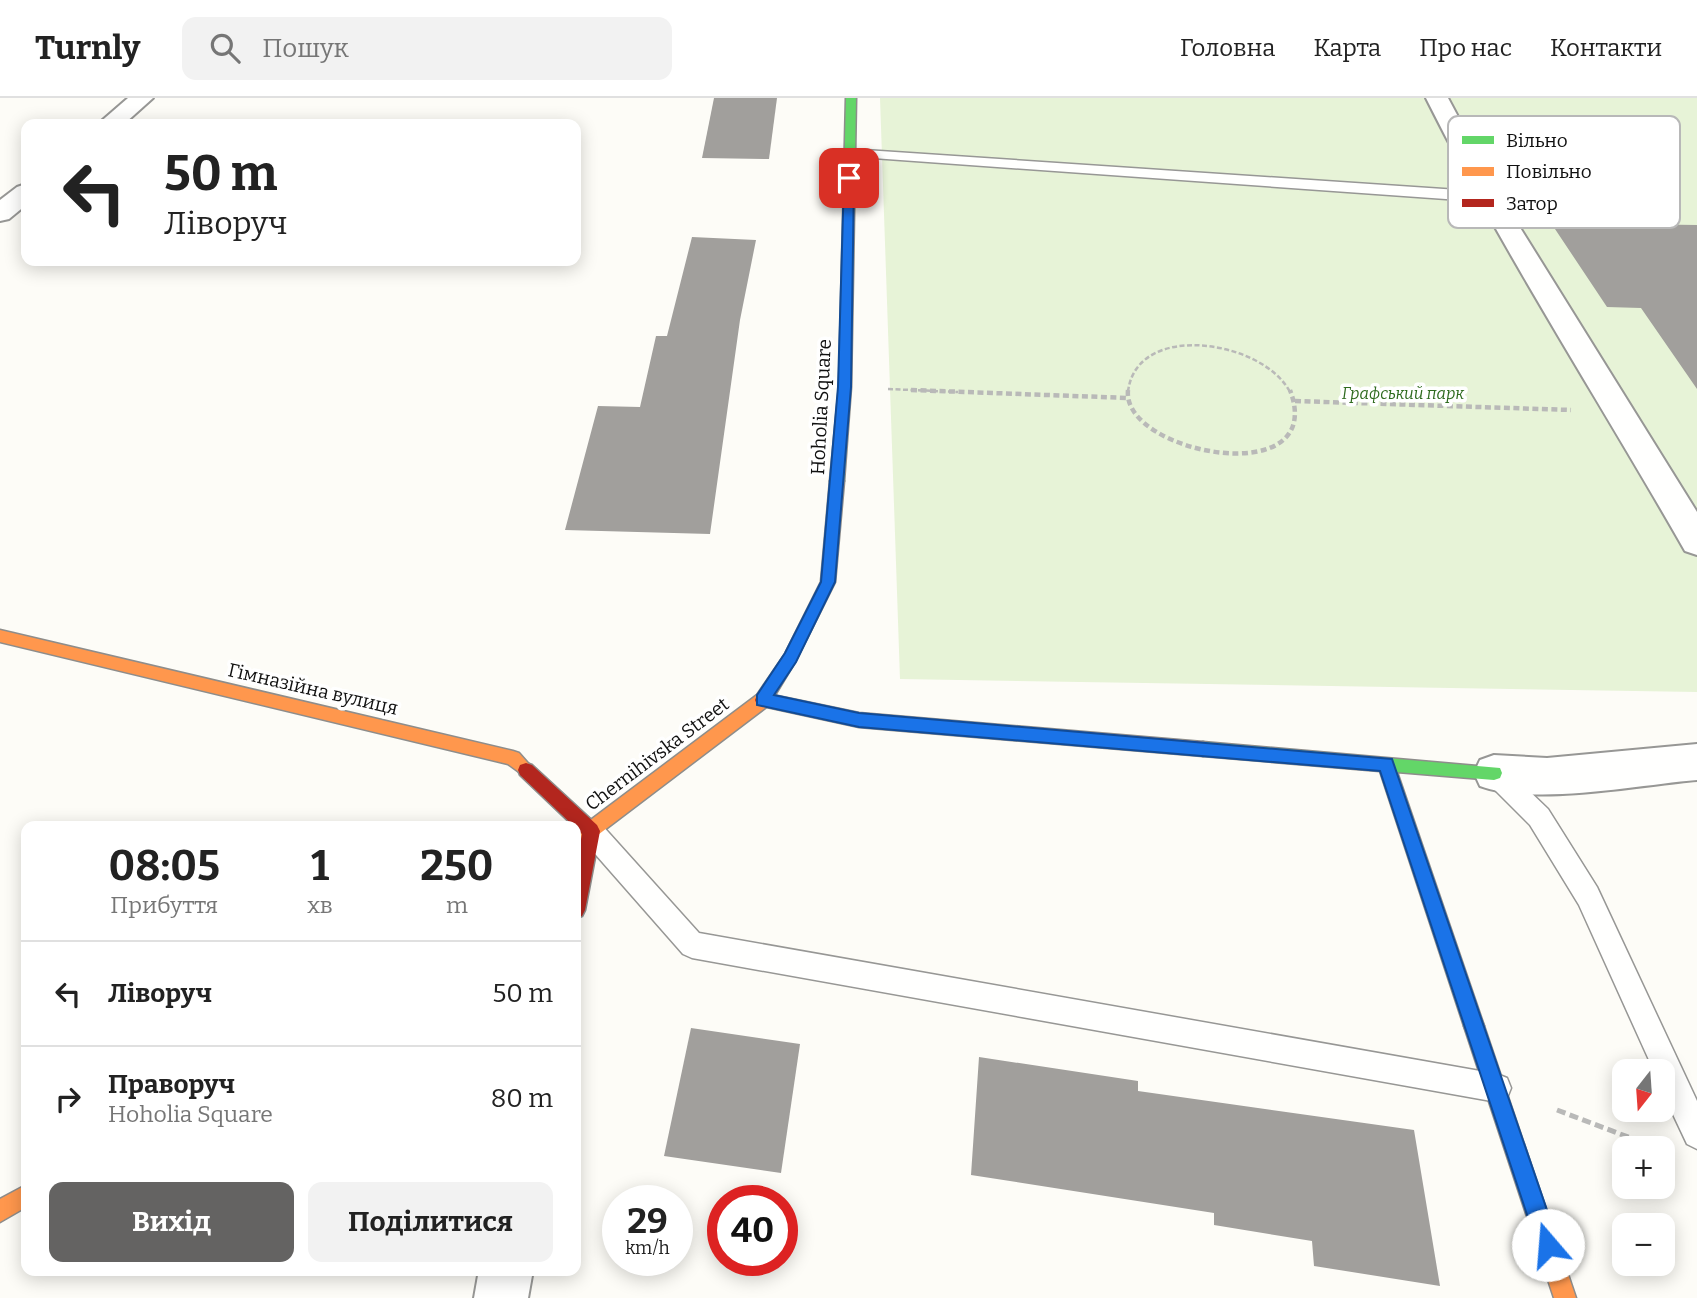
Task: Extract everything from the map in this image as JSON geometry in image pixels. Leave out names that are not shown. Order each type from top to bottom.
[{"type":"street","points":[[116,119],[142,98]]},
{"type":"street","name":"Hoholia Square","points":[[762,700],[790,657],[828,582],[845,387],[851,98]]},
{"type":"street","points":[[1437,98],[1448,119]]},
{"type":"street","points":[[0,213],[21,183]]},
{"type":"street","points":[[1507,228],[1621,412],[1697,542]]},
{"type":"street","name":"Гімназійна вулиця","points":[[0,636],[513,758],[570,821]]},
{"type":"street","points":[[762,700],[859,720],[1494,773],[1547,776],[1697,762]]},
{"type":"street","name":"Chernihivska Street","points":[[583,836],[762,700]]},
{"type":"street","points":[[1386,764],[1497,1088],[1565,1298]]},
{"type":"street","points":[[581,857],[583,836]]},
{"type":"street","points":[[0,1211],[21,1198]]},
{"type":"street","points":[[501,1298],[505,1276]]},
{"type":"lane","points":[[850,153],[1448,194]]},
{"type":"lane","points":[[1494,773],[1539,817],[1588,896],[1697,1134]]},
{"type":"lane","points":[[583,836],[692,945],[1497,1088]]},
{"type":"path","points":[[1183,344],[1211,345],[1240,352],[1257,360],[1285,381],[1295,401],[1296,418],[1289,433],[1264,449],[1227,456],[1200,452],[1175,444],[1153,431],[1137,415],[1129,398],[1129,379],[1139,362],[1158,351],[1183,344]]},
{"type":"path","points":[[845,387],[1129,398]]},
{"type":"path","points":[[1295,401],[1621,412]]},
{"type":"path","points":[[1497,1088],[1626,1136]]},
{"type":"green space","name":"Графський парк","points":[[880,98],[1697,98],[1697,692],[900,679]]},
{"type":"building","points":[[714,98],[777,98],[769,159],[702,158]]},
{"type":"building","points":[[1680,225],[1697,225],[1697,389],[1641,308],[1607,307],[1554,228],[1680,228]]},
{"type":"building","points":[[692,237],[756,240],[740,320],[710,534],[565,530],[598,406],[640,407],[656,336],[667,336]]},
{"type":"building","points":[[691,1028],[800,1044],[781,1173],[664,1156]]},
{"type":"building","points":[[979,1057],[1138,1081],[1138,1091],[1414,1130],[1440,1286],[1314,1266],[1312,1241],[1214,1225],[1214,1213],[971,1175]]},
{"type":"traffic: fast","points":[[837,481],[845,387],[851,98]]},
{"type":"traffic: fast","points":[[1203,749],[1494,773]]},
{"type":"traffic: fast","points":[[1386,764],[1474,1026]]},
{"type":"traffic: slow","points":[[581,837],[763,700],[790,658],[828,582],[837,481]]},
{"type":"traffic: slow","points":[[0,636],[513,758],[526,770]]},
{"type":"traffic: slow","points":[[1474,1026],[1565,1298]]},
{"type":"traffic: slow","points":[[0,1211],[21,1198]]},
{"type":"traffic: jam","points":[[763,700],[859,720],[1203,749]]},
{"type":"traffic: jam","points":[[526,770],[580,821]]},
{"type":"traffic: jam","points":[[581,822],[591,831],[581,884]]},
{"type":"route","points":[[849,178],[845,387],[835,531],[828,582],[790,657],[762,700],[859,720],[1386,764],[1548,1245]]}]
